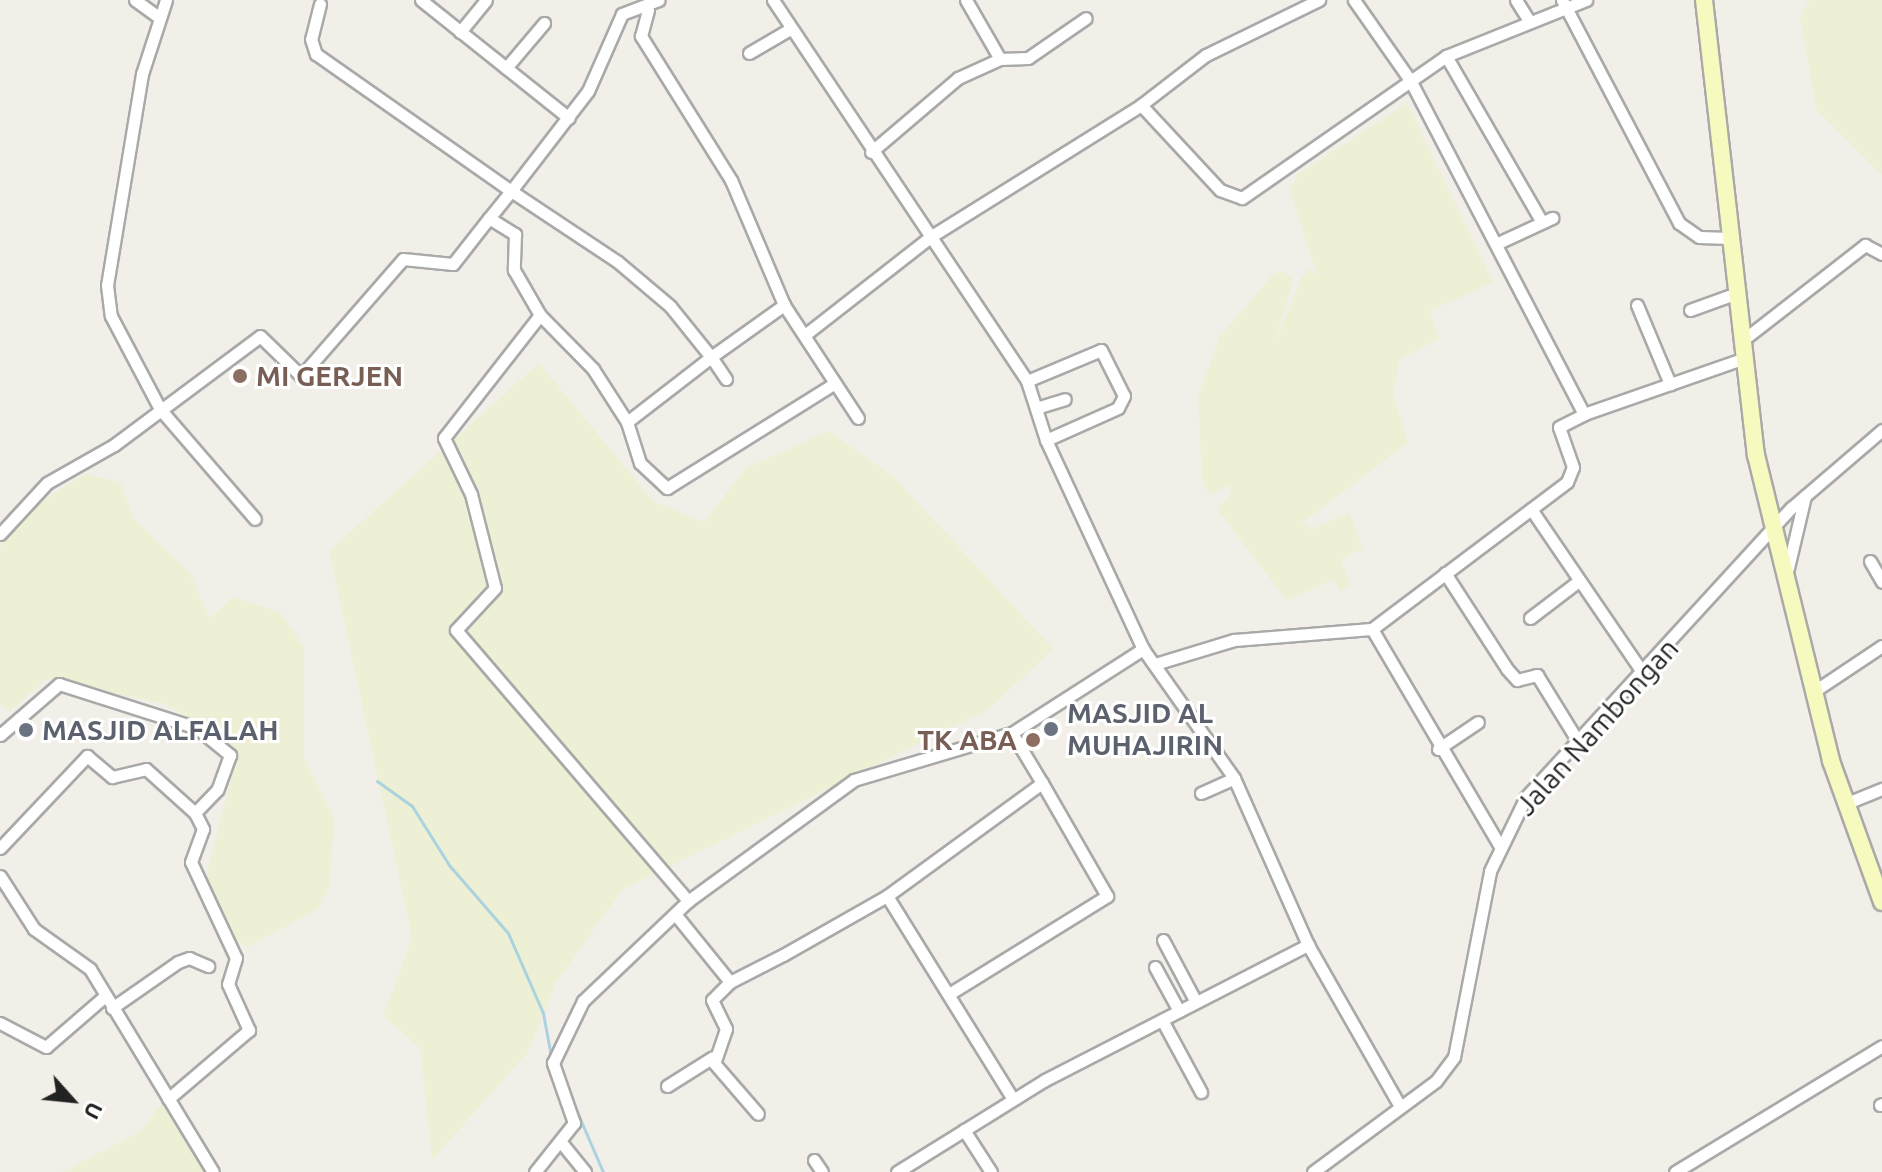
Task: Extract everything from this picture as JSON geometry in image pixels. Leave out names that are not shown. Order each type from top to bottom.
[{"type":"street","points":[[135,0],[158,17]]},
{"type":"street","points":[[166,0],[158,17],[107,285],[111,316],[160,409],[255,519]]},
{"type":"street","points":[[421,0],[569,118]]},
{"type":"street","points":[[460,32],[486,0]]},
{"type":"street","points":[[658,0],[648,10],[641,36],[731,180],[784,305],[806,334],[858,418]]},
{"type":"street","points":[[773,0],[871,152],[1027,381],[1046,440],[1143,649],[1234,778],[1308,945],[1400,1106]]},
{"type":"street","points":[[966,0],[1000,59]]},
{"type":"street","points":[[806,334],[930,237],[1141,105],[1206,55],[1319,0]]},
{"type":"street","points":[[1354,0],[1410,80],[1498,243],[1584,414]]},
{"type":"street","points":[[1516,0],[1529,21]]},
{"type":"street","points":[[1141,105],[1220,190],[1242,198],[1446,56],[1564,4],[1586,0]]},
{"type":"street","points":[[1704,0],[1756,455],[1788,568],[1813,692],[1847,803],[1878,877],[1882,902]]},
{"type":"street","points":[[320,1],[311,39],[316,54],[618,262],[670,306],[726,379]]},
{"type":"street","points":[[1564,4],[1679,223],[1699,237],[1730,238]]},
{"type":"street","points":[[0,534],[47,483],[160,409],[261,335],[301,376],[403,259],[453,264],[569,118],[596,78],[615,24],[630,7],[648,10]]},
{"type":"street","points":[[871,152],[958,78],[1000,59],[1028,58],[1086,18]]},
{"type":"street","points":[[506,68],[544,23]]},
{"type":"street","points":[[749,53],[790,29]]},
{"type":"street","points":[[1446,56],[1547,220],[1498,243]]},
{"type":"street","points":[[489,218],[515,234],[514,270],[540,315],[593,369],[627,422],[640,463],[667,488],[835,383]]},
{"type":"street","points":[[1743,340],[1865,245],[1882,254]]},
{"type":"street","points":[[1690,310],[1737,293]]},
{"type":"street","points":[[627,422],[784,305]]},
{"type":"street","points":[[1637,305],[1670,384]]},
{"type":"street","points":[[540,315],[444,438],[471,494],[495,588],[456,630],[688,901]]},
{"type":"street","points":[[1027,381],[1103,351],[1124,396],[1118,408],[1046,440]]},
{"type":"street","points":[[1155,664],[1234,640],[1372,629],[1571,477],[1559,425],[1745,358]]},
{"type":"street","points":[[1036,408],[1065,399]]},
{"type":"street","name":"Jalan Nambongan","points":[[1313,1172],[1436,1081],[1460,1044],[1484,895],[1500,846],[1526,797],[1579,743],[1774,527],[1882,430]]},
{"type":"street","points":[[1788,568],[1806,496]]},
{"type":"street","points":[[1531,509],[1576,583],[1643,673]]},
{"type":"street","points":[[1876,565],[1882,582]]},
{"type":"street","points":[[1445,573],[1507,669],[1517,680],[1537,675],[1579,743]]},
{"type":"street","points":[[1530,618],[1576,583]]},
{"type":"street","points":[[1372,629],[1438,749],[1500,846]]},
{"type":"street","points":[[1813,692],[1882,646]]},
{"type":"street","points":[[535,1172],[560,1141],[574,1117],[552,1072],[557,1053],[590,991],[688,901],[854,780],[1012,733],[1143,649]]},
{"type":"street","points":[[0,735],[59,684],[197,728],[222,743],[230,767],[195,813]]},
{"type":"street","points":[[1438,749],[1478,722]]},
{"type":"street","points":[[949,994],[1107,896],[1012,733]]},
{"type":"street","points":[[0,848],[87,756],[112,777],[146,769],[195,813],[203,829],[191,862],[236,958],[228,984],[247,1034],[168,1099]]},
{"type":"street","points":[[1201,793],[1234,778]]},
{"type":"street","points":[[667,1086],[713,1057],[726,1029],[712,1000],[730,982],[887,896],[1042,783]]},
{"type":"street","points":[[1847,803],[1882,789]]},
{"type":"street","points":[[0,876],[34,929],[83,962],[213,1172]]},
{"type":"street","points":[[887,896],[1013,1099]]},
{"type":"street","points":[[675,914],[730,982]]},
{"type":"street","points":[[1163,940],[1196,1002]]},
{"type":"street","points":[[897,1172],[1013,1099],[1308,945]]},
{"type":"street","points":[[112,1008],[178,962],[189,958],[208,966]]},
{"type":"street","points":[[1155,967],[1179,1011]]},
{"type":"street","points":[[0,1023],[46,1047],[105,996]]},
{"type":"street","points":[[1162,1020],[1201,1092]]},
{"type":"street","points":[[1675,1172],[1882,1046]]},
{"type":"street","points":[[713,1057],[758,1114]]},
{"type":"street","points":[[964,1130],[991,1172]]},
{"type":"street","points":[[560,1141],[585,1172]]},
{"type":"street","points":[[814,1160],[822,1172]]},
{"type":"green space","points":[[1809,0],[1882,0],[1882,175],[1816,109],[1800,16]]},
{"type":"green space","points":[[1407,103],[1493,282],[1430,311],[1439,339],[1400,359],[1393,393],[1408,443],[1302,523],[1312,529],[1349,512],[1363,548],[1341,560],[1351,586],[1340,591],[1334,579],[1287,601],[1217,509],[1231,494],[1230,485],[1209,495],[1202,480],[1198,396],[1219,338],[1273,274],[1284,271],[1293,280],[1275,343],[1302,277],[1309,269],[1318,277],[1290,191],[1297,175]]},
{"type":"green space","points":[[539,363],[654,502],[704,522],[746,468],[829,431],[895,478],[1053,649],[989,709],[622,890],[557,981],[528,1052],[432,1160],[420,1048],[383,1016],[412,938],[329,551]]},
{"type":"green space","points":[[85,474],[120,482],[135,520],[190,573],[210,619],[232,597],[281,613],[304,647],[304,758],[334,818],[330,886],[317,910],[247,947],[222,934],[206,877],[233,771],[187,717],[166,704],[45,680],[11,710],[0,704],[0,549],[14,518]]},
{"type":"green space","points":[[162,1103],[204,1172],[62,1172],[141,1131]]},
{"type":"waterway","points":[[377,781],[412,806],[449,865],[508,933],[543,1013],[551,1056]]},
{"type":"waterway","points":[[568,1091],[603,1172]]},
{"type":"place","name":"MI GERJEN","points":[[240,376]]},
{"type":"place","name":"MASJID AL MUHAJIRIN","points":[[1051,729]]},
{"type":"place","name":"MASJID ALFALAH","points":[[26,730]]},
{"type":"place","name":"TK ABA","points":[[1033,740]]}]
